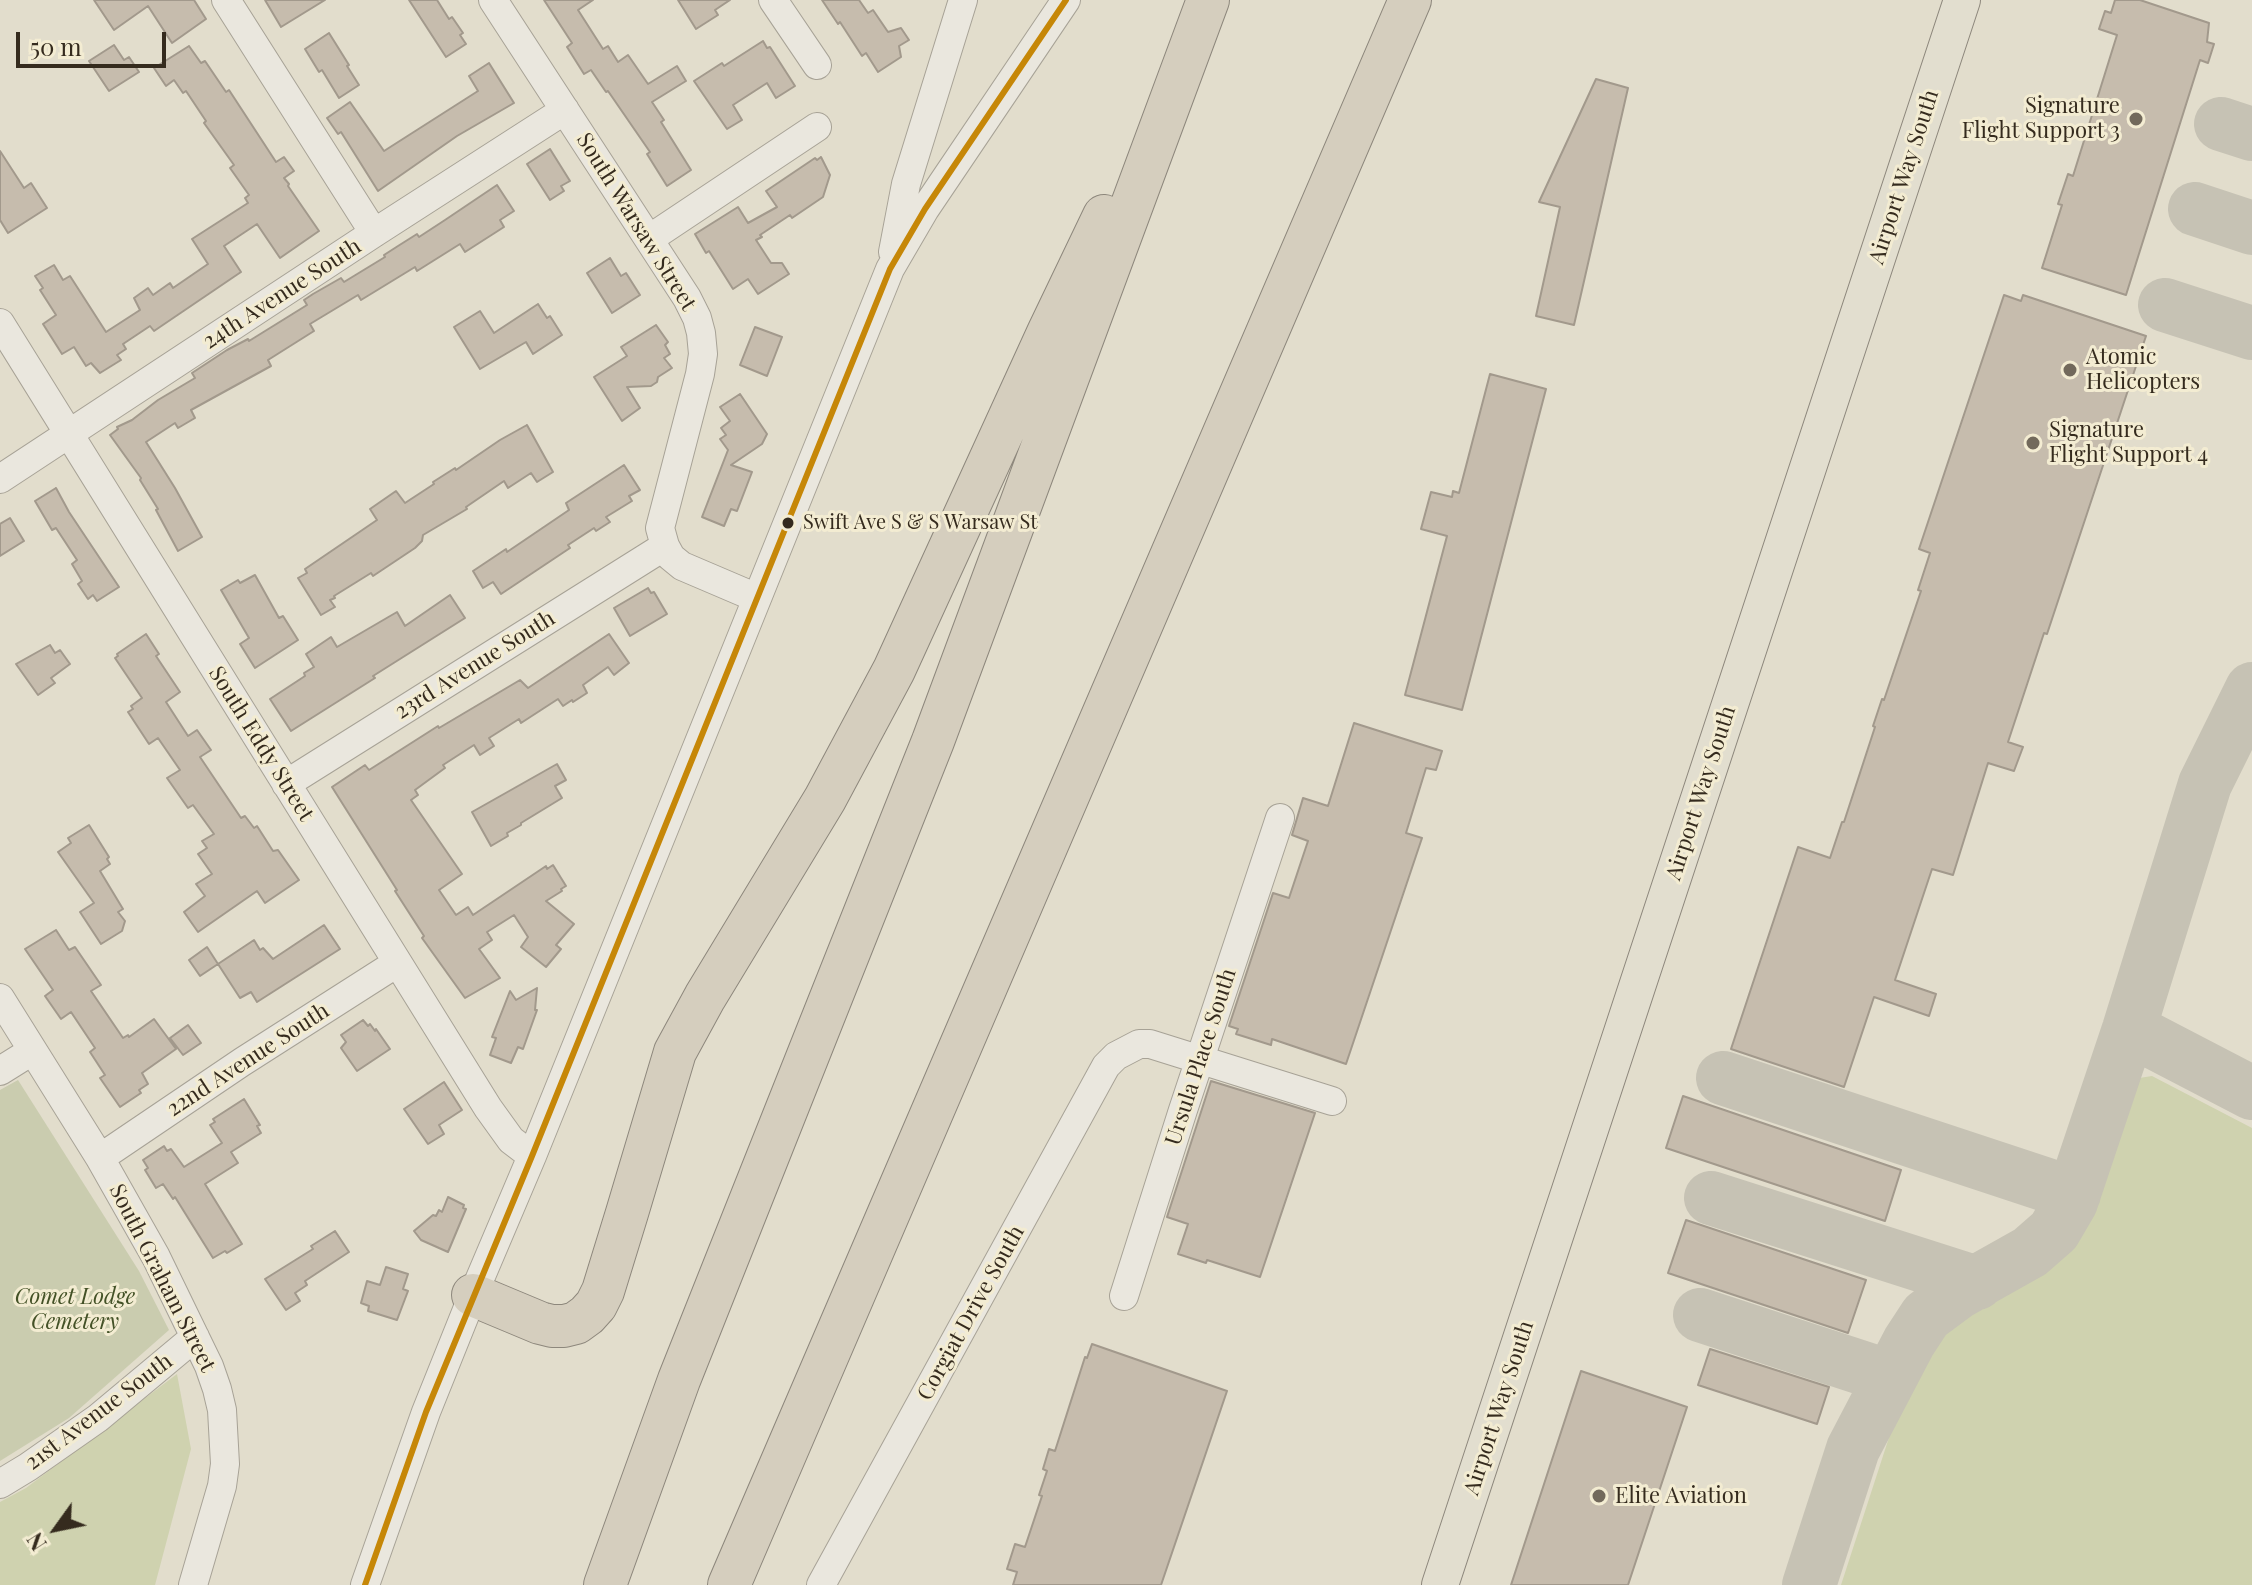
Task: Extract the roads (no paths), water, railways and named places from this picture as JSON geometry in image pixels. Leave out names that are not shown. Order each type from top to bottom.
[{"type":"highway","points":[[729,1585],[1410,0]]},
{"type":"highway","points":[[473,1295],[552,1326],[576,1323],[596,1305],[675,1052],[825,799],[894,670],[1081,260],[1202,18]]},
{"type":"highway","points":[[605,1585],[679,1380],[933,741],[1202,18]]},
{"type":"highway","points":[[744,1585],[761,1514]]},
{"type":"main road","name":"Airport Way South","points":[[1440,1585],[1962,0]]},
{"type":"street","points":[[226,0],[374,233]]},
{"type":"street","name":"South Warsaw Street","points":[[493,0],[697,318],[703,354],[660,528],[665,546]]},
{"type":"street","points":[[773,0],[817,65]]},
{"type":"street","points":[[890,269],[906,184],[963,0]]},
{"type":"street","points":[[365,1585],[426,1412],[890,269],[925,209],[1066,0]]},
{"type":"street","name":"24th Avenue South","points":[[0,479],[565,110]]},
{"type":"street","points":[[649,239],[817,127]]},
{"type":"street","name":"South Eddy Street","points":[[0,323],[500,1127],[532,1156]]},
{"type":"street","points":[[665,546],[671,557],[682,566],[757,598]]},
{"type":"street","name":"23rd Avenue South","points":[[286,784],[665,546]]},
{"type":"street","name":"Ursula Place South","points":[[1124,1296],[1280,818]]},
{"type":"street","name":"22nd Avenue South","points":[[100,1158],[397,963]]},
{"type":"street","name":"South Graham Street","points":[[0,998],[100,1158],[156,1257],[217,1389],[223,1421],[225,1464],[222,1486],[193,1585]]},
{"type":"street","name":"Corgiat Drive South","points":[[821,1585],[1106,1066],[1116,1056],[1139,1044],[1150,1044],[1200,1059]]},
{"type":"street","points":[[0,1071],[32,1051]]},
{"type":"street","points":[[1200,1059],[1332,1101]]},
{"type":"street","name":"21st Avenue South","points":[[0,1484],[98,1418],[195,1337]]},
{"type":"place","name":"Signature Flight Support 3","points":[[2136,119]]},
{"type":"place","name":"Atomic Helicopters","points":[[2070,370]]},
{"type":"place","name":"Signature Flight Support 4","points":[[2033,443]]},
{"type":"place","name":"Swift Ave S & S Warsaw St","points":[[788,523]]},
{"type":"place","name":"Elite Aviation","points":[[1599,1496]]},
{"type":"park label","name":"Comet Lodge Cemetery","points":[[75,1310]]}]
